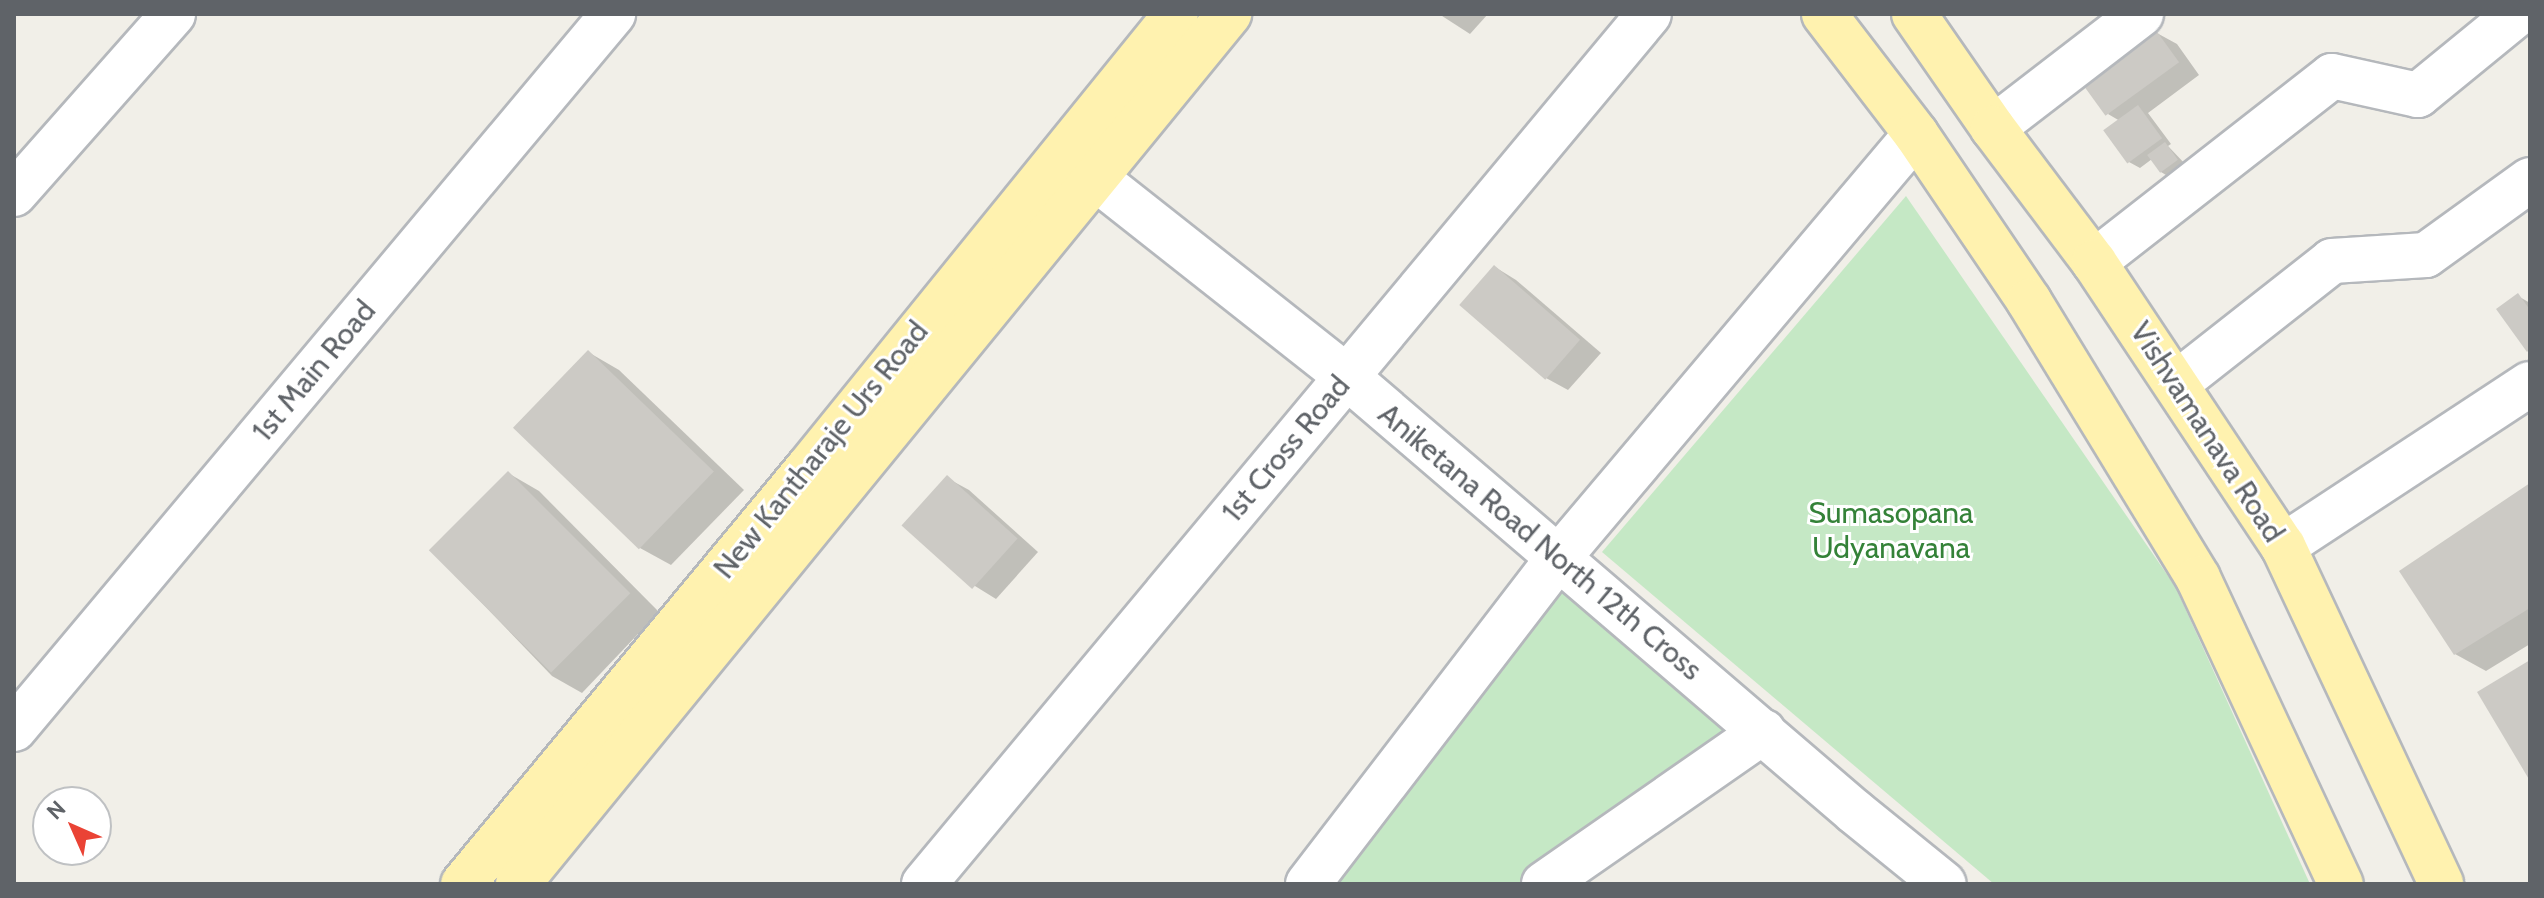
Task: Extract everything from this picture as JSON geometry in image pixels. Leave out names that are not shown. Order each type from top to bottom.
[{"type":"main road","name":"New Kantharaje Urs Road","points":[[463,884],[818,456],[1176,14]]},
{"type":"main road","name":"New Kantharaje Urs Road","points":[[518,884],[1229,14]]},
{"type":"main road","points":[[1824,14],[1916,134],[2029,301],[2198,578],[2341,884]]},
{"type":"main road","name":"Vishvamanava Road","points":[[1914,14],[1993,128],[2094,262],[2283,546],[2441,884]]},
{"type":"street","points":[[14,194],[173,14]]},
{"type":"street","name":"1st Main Road","points":[[14,729],[613,14]]},
{"type":"street","name":"1st Cross Road","points":[[924,884],[1649,14]]},
{"type":"street","points":[[1993,128],[2141,14]]},
{"type":"street","points":[[2094,262],[2332,76],[2418,95],[2520,14],[2530,24]]},
{"type":"street","points":[[1308,884],[1560,556],[1916,134]]},
{"type":"street","name":"Aniketana Road North 12th Cross","points":[[1094,177],[1346,376],[1944,884]]},
{"type":"street","points":[[2177,383],[2332,261],[2426,255],[2530,180]]},
{"type":"street","points":[[2283,546],[2530,384]]},
{"type":"street","points":[[1544,884],[1763,732]]},
{"type":"green space","name":"Sumasopana Udyanavana","points":[[1906,196],[2175,586],[2310,884],[1994,884],[1602,552]]},
{"type":"green space","points":[[1559,579],[1739,733],[1517,884],[1329,884]]},
{"type":"building","points":[[2155,29],[2179,62],[2105,116],[2081,82]]},
{"type":"building","points":[[2138,105],[2162,138],[2127,163],[2103,130]]},
{"type":"building","points":[[2165,142],[2178,160],[2160,173],[2147,155]]},
{"type":"building","points":[[1494,265],[1580,340],[1545,380],[1459,305]]},
{"type":"building","points":[[2518,293],[2530,310],[2530,349],[2527,352],[2496,309]]},
{"type":"building","points":[[588,350],[714,472],[639,549],[513,428]]},
{"type":"building","points":[[508,471],[630,593],[551,673],[429,550]]},
{"type":"building","points":[[947,475],[1018,539],[972,589],[901,526]]},
{"type":"building","points":[[2530,483],[2530,608],[2454,655],[2399,571]]},
{"type":"building","points":[[2530,660],[2530,781],[2477,692]]}]
